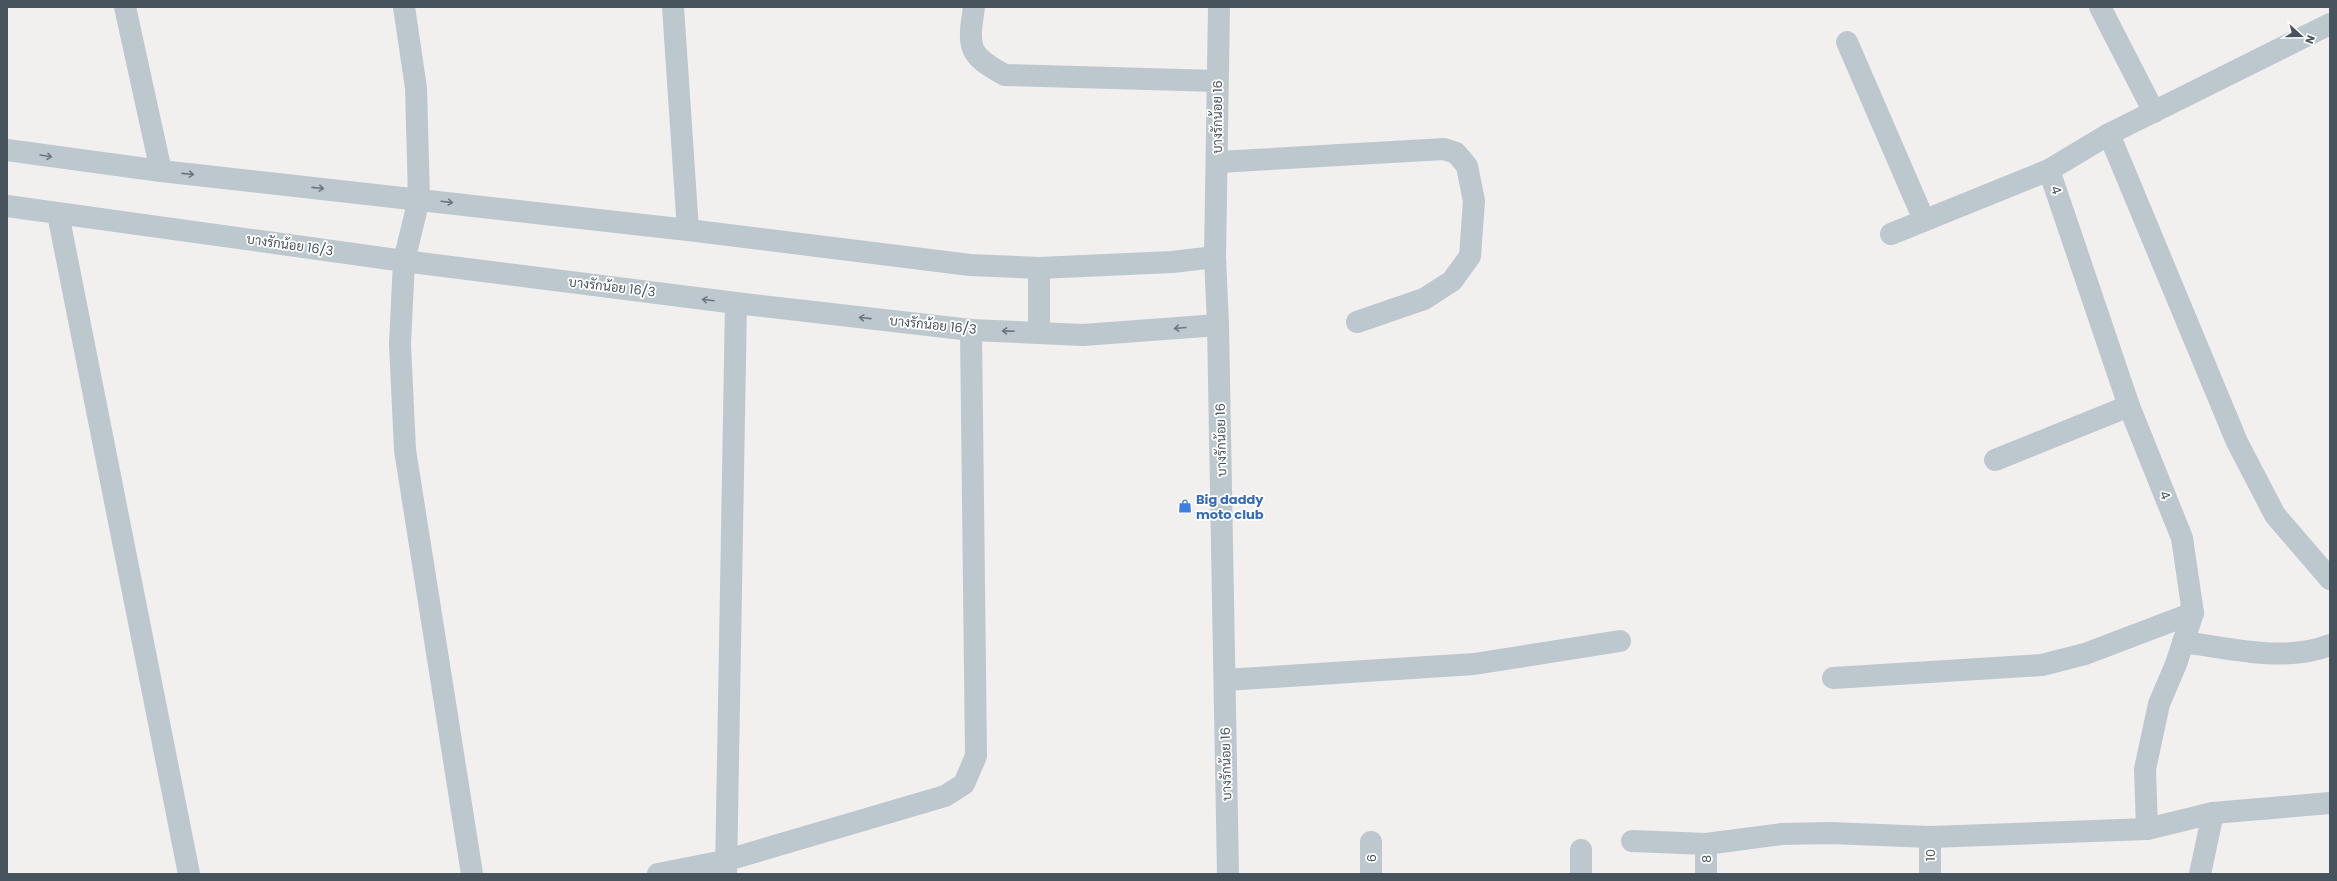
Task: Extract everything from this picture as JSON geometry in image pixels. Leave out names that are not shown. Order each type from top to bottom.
[{"type":"street","points":[[125,7],[161,171]]},
{"type":"street","points":[[404,7],[416,88],[419,199],[404,261],[400,344],[405,450],[472,874]]},
{"type":"street","points":[[673,7],[688,230]]},
{"type":"street","points":[[974,7],[970,36],[974,53],[988,66],[1005,75],[1217,81]]},
{"type":"street","name":"บางรักน้อย 16","points":[[1219,7],[1217,81],[1218,162],[1215,257],[1218,325],[1228,874]]},
{"type":"street","points":[[2100,7],[2154,112]]},
{"type":"street","points":[[1891,234],[2049,170],[2109,134],[2329,26]]},
{"type":"street","points":[[1847,42],[1924,220]]},
{"type":"street","points":[[2109,134],[2237,442],[2275,515],[2330,579]]},
{"type":"street","points":[[1218,162],[1444,149],[1456,153],[1467,166],[1474,201],[1470,256],[1452,281],[1424,299],[1357,322]]},
{"type":"street","points":[[7,150],[161,171],[688,230],[970,265],[1039,268],[1172,262],[1215,257]]},
{"type":"street","name":"4","points":[[2049,170],[2128,406],[2182,538],[2193,613],[2176,664],[2159,704],[2145,769],[2147,829]]},
{"type":"street","name":"บางรักน้อย 16/3","points":[[7,206],[404,261],[736,303],[971,330],[1083,335],[1218,325]]},
{"type":"street","points":[[58,214],[189,874]]},
{"type":"street","points":[[1039,268],[1039,332]]},
{"type":"street","points":[[725,868],[736,303]]},
{"type":"street","points":[[658,874],[725,868],[945,796],[964,784],[976,756],[971,330]]},
{"type":"street","points":[[1995,460],[2128,406]]},
{"type":"street","points":[[1832,678],[2042,665],[2085,654],[2193,613]]},
{"type":"street","points":[[1225,680],[1474,664],[1620,641]]},
{"type":"street","points":[[2183,642],[2282,654],[2315,651],[2330,645]]},
{"type":"street","points":[[1632,841],[1706,844],[1782,834],[1830,833],[1930,837],[2147,829],[2213,813],[2330,803]]},
{"type":"street","points":[[2200,874],[2213,813]]},
{"type":"street","name":"10","points":[[1930,837],[1930,874]]},
{"type":"street","name":"6","points":[[1371,842],[1371,874]]},
{"type":"street","name":"8","points":[[1706,844],[1706,874]]},
{"type":"street","points":[[1581,850],[1581,874]]},
{"type":"place","name":"Big daddy moto club","points":[[1185,506]]}]
